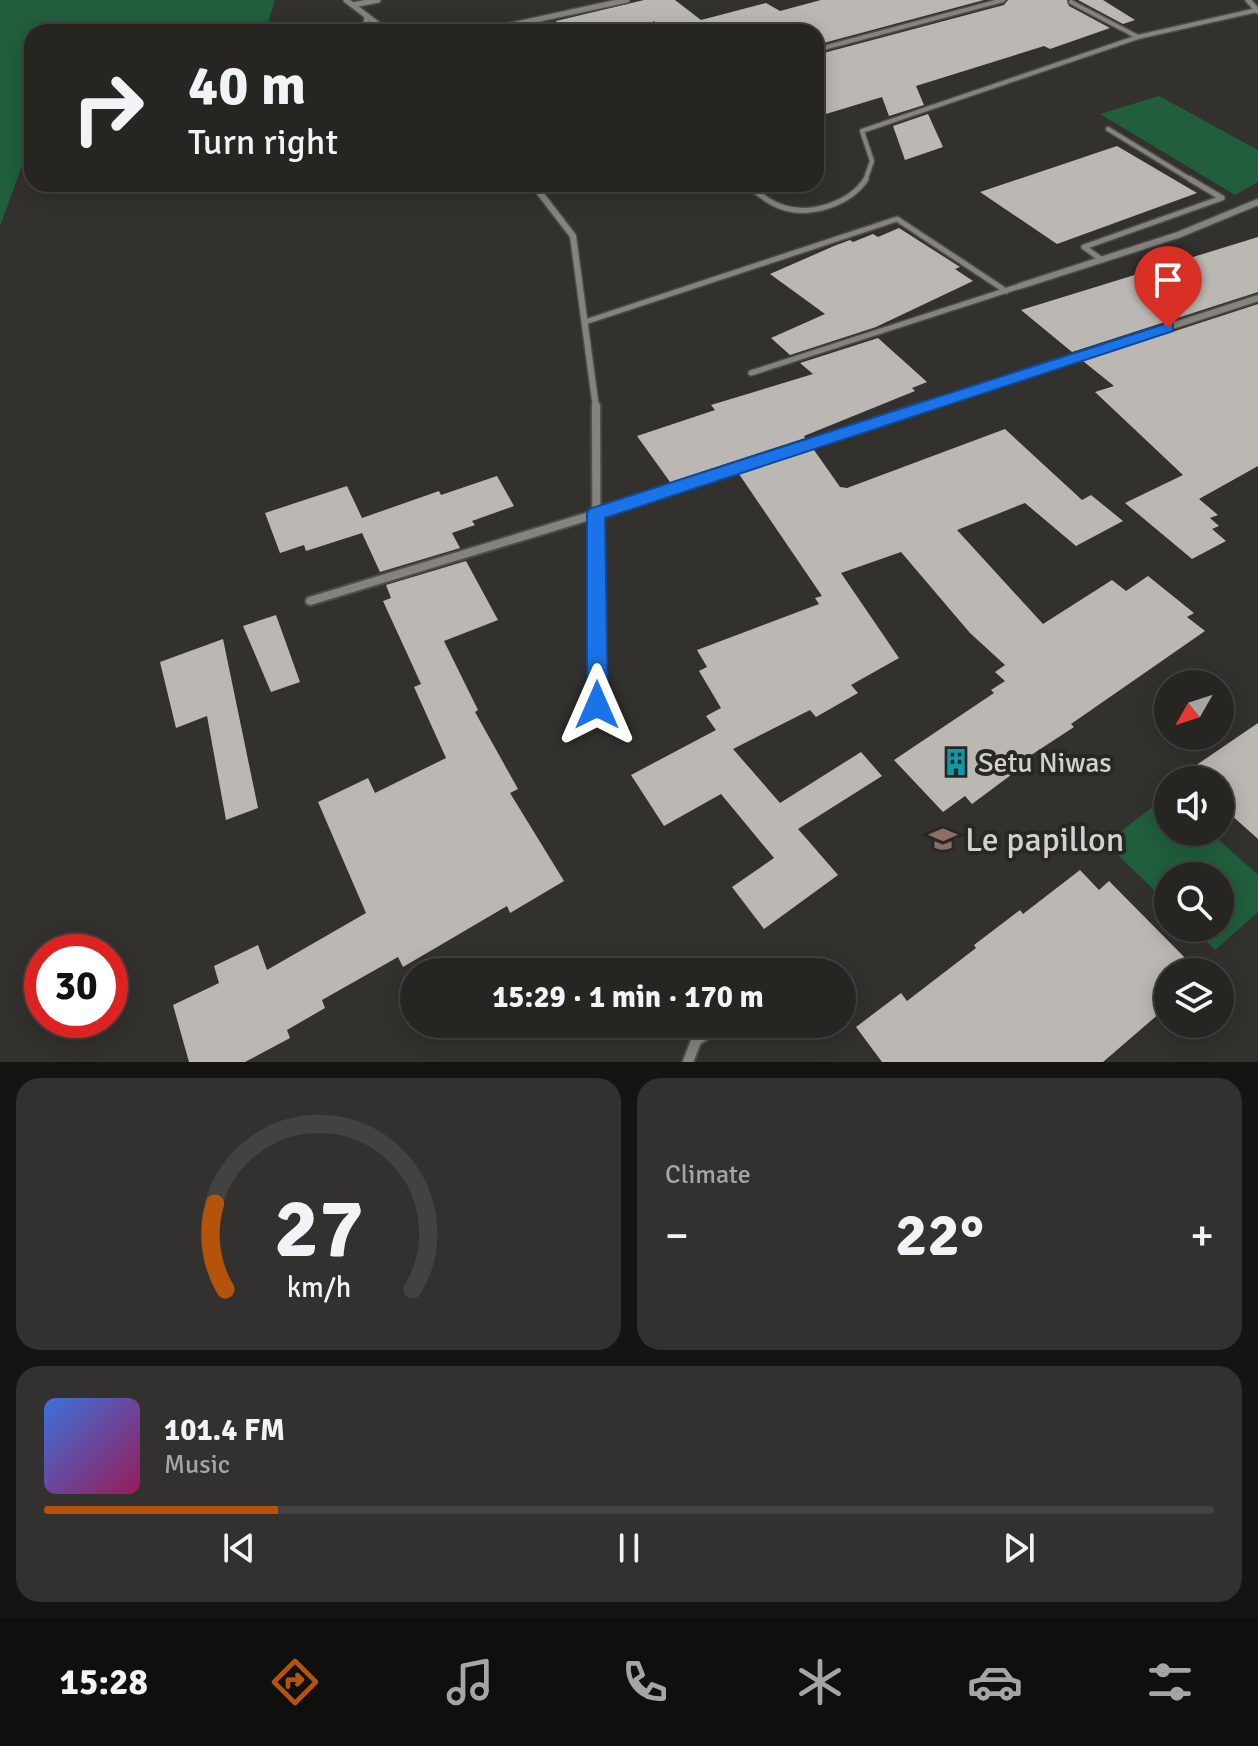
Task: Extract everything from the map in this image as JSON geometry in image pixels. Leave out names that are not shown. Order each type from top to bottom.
[{"type":"street","points":[[346,0],[378,24]]},
{"type":"street","points":[[353,5],[378,0]]},
{"type":"street","points":[[517,24],[627,0]]},
{"type":"street","points":[[1248,0],[1258,10]]},
{"type":"street","points":[[366,24],[367,16]]},
{"type":"street","points":[[539,192],[573,236],[596,403],[597,705]]},
{"type":"street","points":[[1020,286],[1178,235],[1258,202]]},
{"type":"street","points":[[310,601],[596,514],[1258,298]]},
{"type":"street","points":[[688,1062],[696,1041],[700,1038]]},
{"type":"lane","points":[[824,48],[1003,0]]},
{"type":"lane","points":[[1071,2],[1138,37]]},
{"type":"lane","points":[[756,192],[785,209],[819,207],[860,189],[870,176],[872,159],[862,131],[1138,37],[1258,10]]},
{"type":"lane","points":[[1102,260],[1084,247],[1222,198],[1108,129]]},
{"type":"lane","points":[[585,322],[897,219],[1006,291]]},
{"type":"lane","points":[[751,373],[1020,286]]},
{"type":"green space","points":[[0,0],[275,0],[268,24],[24,24],[24,160],[0,226]]},
{"type":"green space","points":[[1159,96],[1258,150],[1258,182],[1235,195],[1100,114]]},
{"type":"green space","points":[[1154,806],[1154,846],[1226,846],[1258,875],[1258,912],[1234,933],[1234,862],[1154,862],[1154,890],[1106,843]]},
{"type":"green space","points":[[1207,942],[1224,942],[1215,950]]},
{"type":"building","points":[[644,0],[675,0],[701,20],[766,3],[780,11],[821,0],[984,0],[824,43],[824,24],[658,24],[654,21],[651,24],[556,24],[556,21]]},
{"type":"building","points":[[1008,0],[1067,0],[1069,6],[1110,28],[1050,49],[1044,46],[916,86],[924,105],[889,116],[882,97],[824,115],[824,53],[1004,5]]},
{"type":"building","points":[[1078,0],[1103,0],[1135,20],[1123,24]]},
{"type":"building","points":[[928,114],[943,147],[905,160],[893,126]]},
{"type":"building","points":[[1117,146],[1197,193],[1057,244],[980,192]]},
{"type":"building","points":[[899,228],[960,267],[955,269],[973,281],[876,327],[790,355],[771,338],[825,314],[770,274],[850,240],[853,242],[873,234],[878,237]]},
{"type":"building","points":[[1258,237],[1258,292],[1072,352],[1021,310]]},
{"type":"building","points":[[1258,304],[1258,466],[1199,499],[1218,515],[1210,518],[1219,526],[1212,529],[1226,541],[1192,559],[1125,503],[1183,475],[1095,392],[1114,386],[1083,361]]},
{"type":"building","points":[[878,338],[927,382],[912,388],[915,391],[805,438],[670,482],[637,436],[715,410],[711,405],[813,374],[800,363]]},
{"type":"building","points":[[1005,429],[1082,500],[1091,495],[1123,521],[1076,546],[1025,503],[957,530],[1043,624],[1112,580],[1126,591],[1148,576],[1194,613],[1187,617],[1205,631],[1071,724],[1074,727],[1016,765],[1019,769],[972,804],[965,796],[943,812],[894,760],[994,693],[991,690],[1005,681],[995,672],[1005,665],[970,633],[901,552],[841,573],[899,658],[851,685],[858,693],[816,717],[810,710],[733,749],[780,803],[861,752],[882,776],[798,829],[838,875],[764,929],[732,887],[774,858],[721,794],[664,826],[631,775],[716,730],[706,716],[721,708],[699,671],[707,667],[697,650],[819,604],[815,598],[822,596],[739,474],[814,450],[840,487],[847,488]]},
{"type":"building","points":[[497,476],[514,506],[472,521],[475,525],[452,533],[460,548],[380,572],[362,533],[306,551],[304,545],[280,553],[265,513],[347,486],[362,518],[439,491],[441,495]]},
{"type":"building","points":[[466,561],[498,620],[444,641],[478,710],[475,712],[518,789],[510,793],[564,881],[510,913],[507,906],[418,958],[400,958],[400,961],[398,957],[322,1000],[325,1008],[287,1030],[290,1038],[245,1062],[189,1062],[173,1005],[219,983],[214,966],[258,945],[267,970],[366,913],[318,802],[368,778],[375,793],[446,758],[414,687],[421,684],[383,601],[391,598],[386,585]]},
{"type":"building","points":[[276,615],[300,682],[271,692],[243,626]]},
{"type":"building","points":[[223,639],[258,808],[226,820],[207,716],[176,728],[160,662]]},
{"type":"building","points":[[1258,723],[1258,839],[1234,818],[1234,766],[1195,766],[1218,750],[1234,750],[1234,739]]},
{"type":"building","points":[[1080,870],[1099,890],[1109,881],[1154,926],[1154,942],[1169,942],[1185,958],[1154,958],[1154,1018],[1103,1062],[882,1062],[856,1027],[901,993],[907,1001],[1020,910],[1023,914]]},
{"type":"place","name":"Setu Niwas","points":[[956,762]]},
{"type":"place","name":"Le papillon","points":[[943,839]]},
{"type":"route","points":[[597,705],[596,514],[1168,328]]}]
